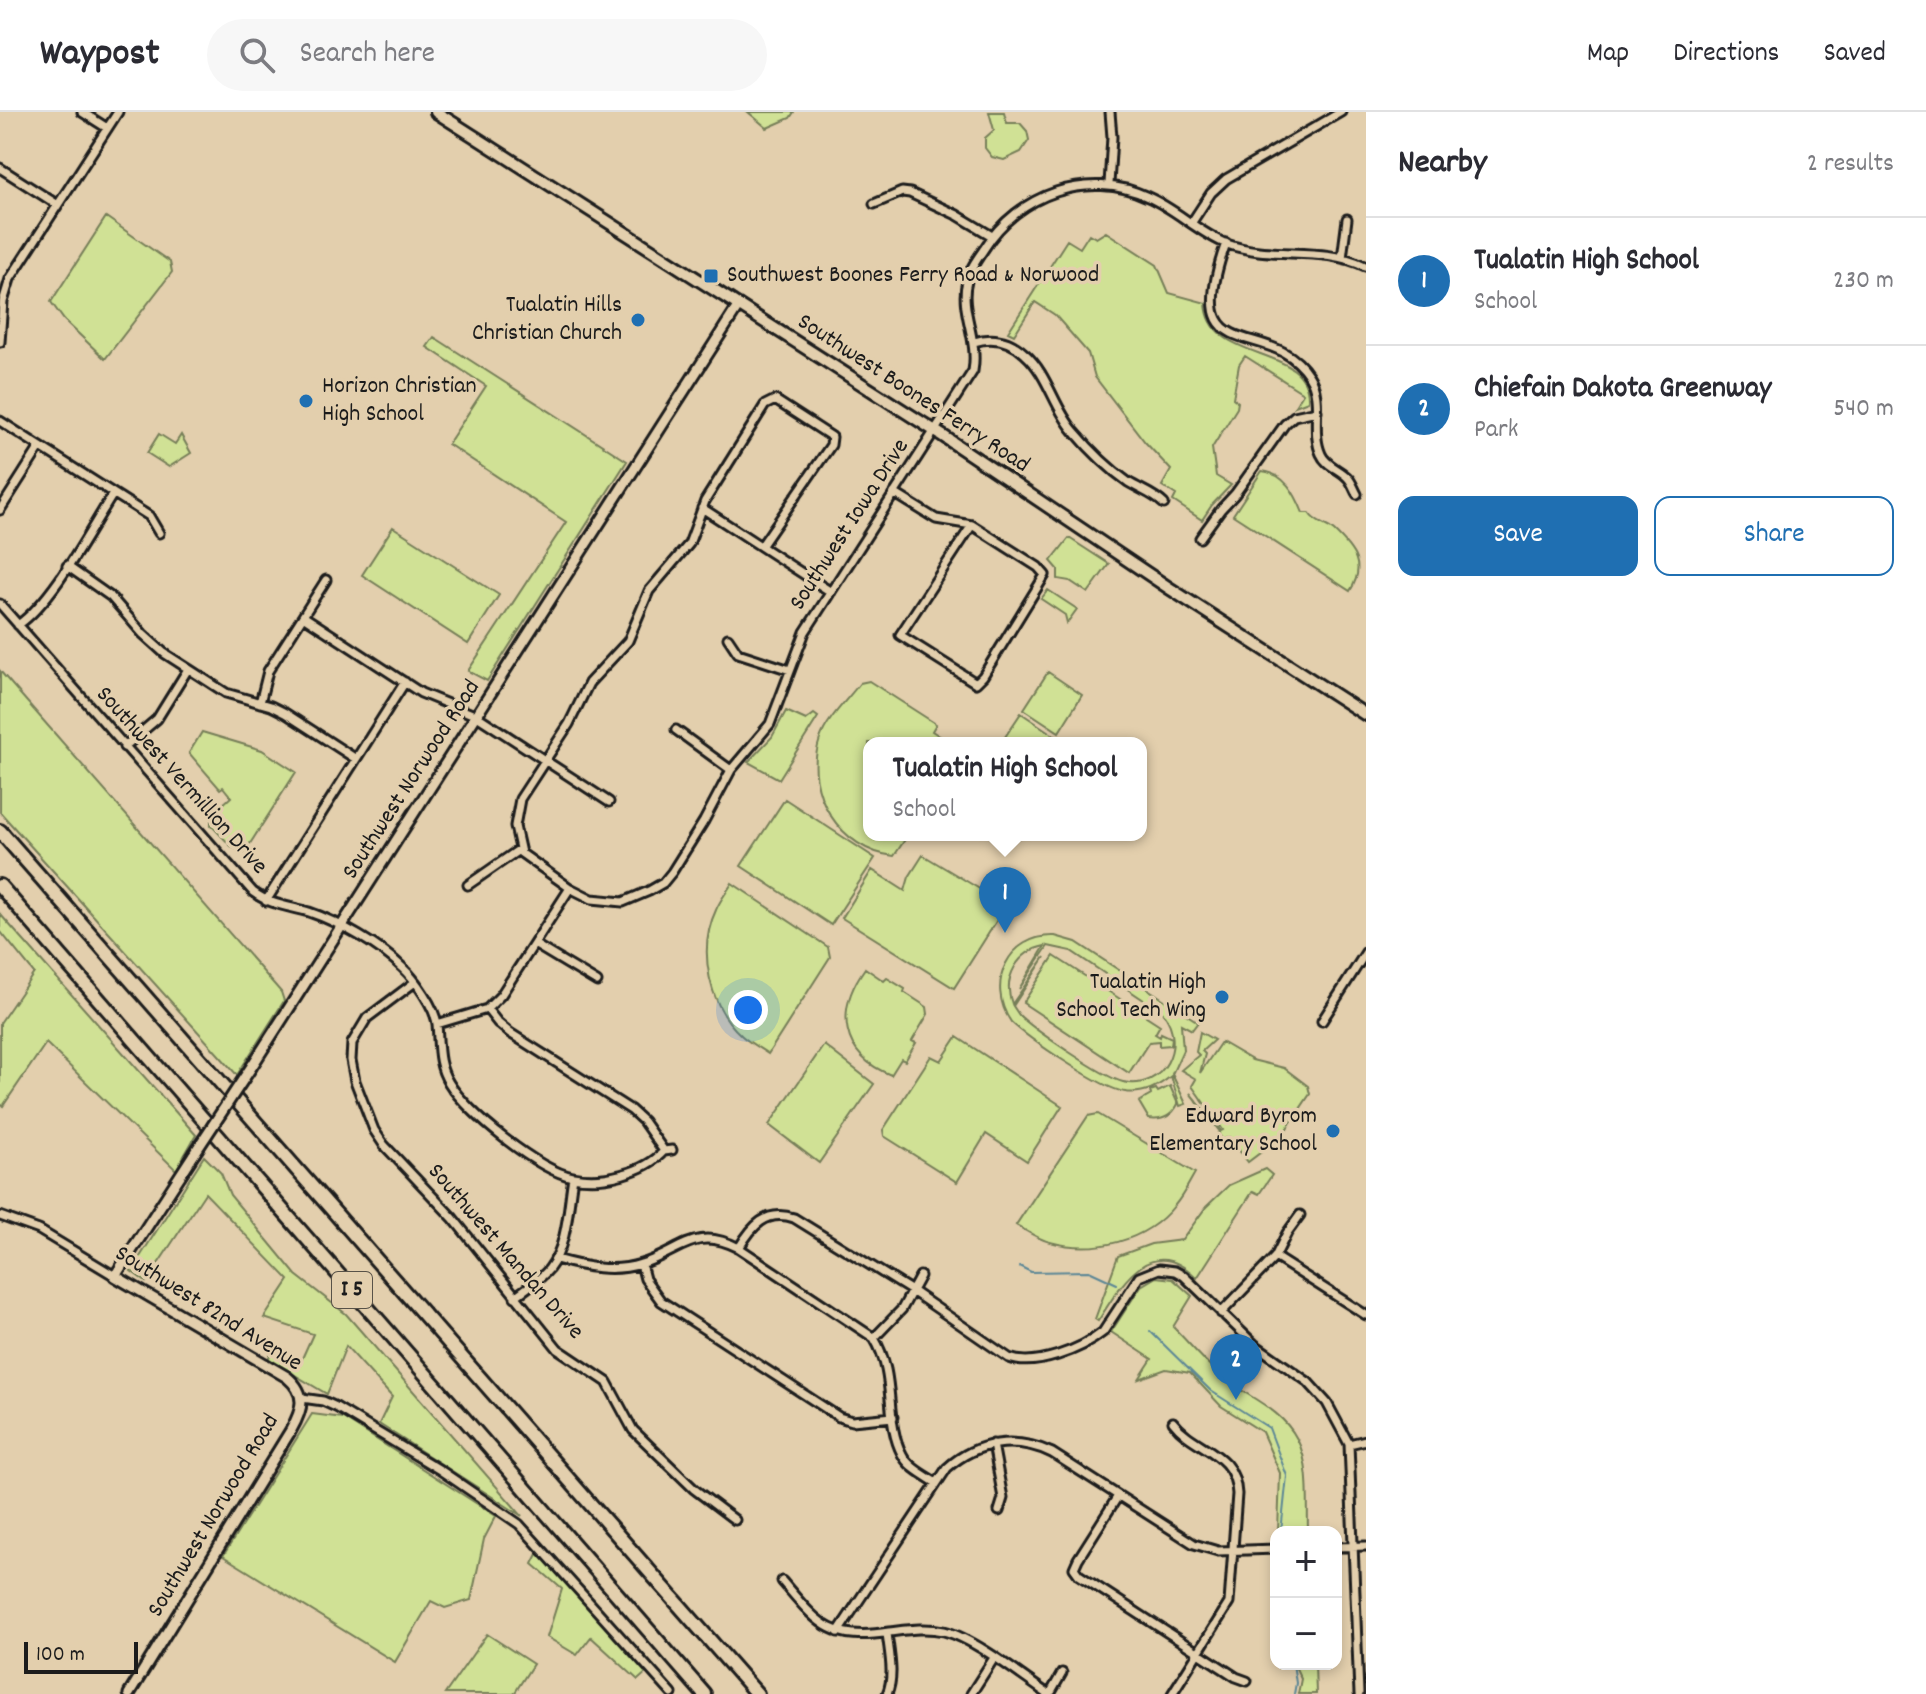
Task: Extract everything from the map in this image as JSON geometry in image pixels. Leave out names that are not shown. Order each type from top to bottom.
[{"type":"highway","name":"I 5","points":[[0,831],[757,1694]]},
{"type":"highway","name":"I 5","points":[[0,886],[704,1694]]},
{"type":"main road","name":"Southwest Boones Ferry Road","points":[[436,112],[934,431],[1366,715]]},
{"type":"street","points":[[82,112],[107,128]]},
{"type":"street","points":[[0,342],[4,283],[118,112]]},
{"type":"street","points":[[1109,184],[1110,112]]},
{"type":"street","points":[[1192,222],[1211,193],[1226,179],[1341,112]]},
{"type":"street","points":[[0,168],[58,205]]},
{"type":"street","name":"Southwest Iowa Drive","points":[[520,849],[529,860],[592,899],[615,903],[636,898],[663,883],[704,821],[731,770],[770,724],[805,632],[973,371],[976,356],[966,303],[966,282],[992,236],[1010,217],[1032,201],[1079,186],[1109,184],[1150,197],[1226,243],[1250,249],[1342,258],[1365,266]]},
{"type":"street","points":[[874,204],[902,192],[910,193],[992,236]]},
{"type":"street","points":[[1342,258],[1347,219]]},
{"type":"street","points":[[1226,243],[1216,278],[1214,308],[1217,320],[1232,334],[1283,353],[1299,363],[1315,388],[1320,452],[1332,466],[1349,478],[1357,494]]},
{"type":"street","name":"Southwest Norwood Road","points":[[115,1276],[739,305]]},
{"type":"street","points":[[974,342],[1002,340],[1025,354],[1036,365],[1060,412],[1093,451],[1126,480],[1156,496],[1164,504]]},
{"type":"street","points":[[468,885],[520,849],[516,840],[516,812],[520,799],[569,724],[589,683],[628,641],[649,591],[689,544],[702,508],[757,417],[771,400],[779,402],[832,437],[831,445],[762,545]]},
{"type":"street","points":[[1200,538],[1285,424],[1294,416],[1317,411]]},
{"type":"street","points":[[0,421],[149,516],[159,533]]},
{"type":"street","points":[[0,510],[40,447]]},
{"type":"street","points":[[894,493],[936,519],[972,525],[1038,567],[1045,575],[976,683],[900,635],[972,525]]},
{"type":"street","points":[[18,625],[38,609],[113,494]]},
{"type":"street","points":[[702,508],[831,592]]},
{"type":"street","points":[[67,566],[111,597],[153,644],[188,669],[226,693],[285,713],[356,759]]},
{"type":"street","points":[[260,703],[268,671],[326,580]]},
{"type":"street","name":"Southwest Vermillion Drive","points":[[0,604],[246,885],[266,901],[309,912],[341,926],[402,966],[424,994],[437,1024],[440,1062],[447,1080],[457,1096],[479,1117],[540,1163],[573,1177],[615,1176],[656,1160],[668,1150],[631,1110],[510,1033],[487,1009]]},
{"type":"street","points":[[303,616],[432,698],[477,716],[609,802]]},
{"type":"street","points":[[728,638],[738,653],[790,670]]},
{"type":"street","points":[[124,747],[157,719],[188,669]]},
{"type":"street","points":[[266,901],[405,682]]},
{"type":"street","points":[[676,730],[731,770]]},
{"type":"street","points":[[437,1024],[487,1009],[501,995],[570,888]]},
{"type":"street","points":[[534,944],[597,982]]},
{"type":"street","points":[[1322,1021],[1366,952]]},
{"type":"street","name":"Southwest Mandan Drive","points":[[415,982],[367,1018],[352,1043],[355,1081],[374,1130],[384,1145],[453,1218],[558,1349],[607,1382],[639,1436],[694,1489],[735,1520]]},
{"type":"street","points":[[515,1297],[547,1272],[556,1259],[562,1245],[573,1177]]},
{"type":"street","points":[[739,1248],[758,1221],[776,1215],[788,1216],[912,1291],[1009,1358],[1022,1361],[1065,1353],[1097,1337],[1133,1285],[1150,1271],[1165,1268],[1180,1273],[1261,1350],[1317,1391],[1335,1416],[1349,1444],[1361,1693]]},
{"type":"street","points":[[1221,1313],[1275,1257],[1300,1215]]},
{"type":"street","name":"Southwest 82nd Avenue","points":[[0,1216],[39,1230],[278,1371],[295,1384],[302,1398],[323,1401],[362,1422],[508,1515],[559,1565],[672,1694]]},
{"type":"street","points":[[556,1259],[609,1269],[641,1264],[699,1239],[724,1240],[739,1248],[874,1338],[884,1359],[901,1454],[909,1464],[935,1482]]},
{"type":"street","points":[[1275,1257],[1366,1315]]},
{"type":"street","points":[[641,1264],[645,1279],[661,1301],[826,1410],[852,1421],[893,1417]]},
{"type":"street","points":[[874,1338],[902,1309],[920,1276]]},
{"type":"street","name":"Southwest Norwood Road","points":[[129,1694],[291,1430],[299,1416],[302,1398]]},
{"type":"street","points":[[1172,1694],[1229,1603],[1237,1494],[1232,1471],[1173,1422]]},
{"type":"street","points":[[1349,1444],[1366,1440]]},
{"type":"street","points":[[838,1632],[935,1482],[956,1460],[993,1444],[1017,1443],[1041,1448],[1194,1544],[1218,1551],[1270,1549]]},
{"type":"street","points":[[993,1444],[1003,1498],[999,1511]]},
{"type":"street","points":[[1118,1496],[1074,1568],[1079,1575],[1236,1677],[1247,1681]]},
{"type":"street","points":[[1342,1547],[1366,1546]]},
{"type":"street","points":[[782,1581],[813,1617],[838,1632],[855,1636],[912,1629],[946,1632],[968,1641],[1049,1694],[1062,1673]]},
{"type":"street","points":[[887,1633],[891,1685],[887,1694]]},
{"type":"street","points":[[971,1694],[994,1658]]},
{"type":"green space","points":[[748,112],[794,112],[790,118],[767,128]]},
{"type":"green space","points":[[989,112],[1004,112],[1007,123],[1020,123],[1027,131],[1029,140],[1021,152],[1004,160],[992,157],[985,148],[985,138],[994,130]]},
{"type":"green space","points":[[106,217],[170,262],[172,272],[105,359],[64,320],[51,302]]},
{"type":"green space","points":[[1106,232],[1157,265],[1169,293],[1206,303],[1211,323],[1224,337],[1278,361],[1294,370],[1305,382],[1308,401],[1295,406],[1303,393],[1245,356],[1239,365],[1233,398],[1238,402],[1237,408],[1212,448],[1216,476],[1231,485],[1202,520],[1173,501],[1176,495],[1162,486],[1171,470],[1145,442],[1095,377],[1088,353],[1055,315],[1035,302],[1014,335],[1008,332],[1067,240],[1080,248],[1089,234],[1096,238]]},
{"type":"green space","points":[[434,337],[627,461],[487,681],[468,671],[566,522],[448,444],[486,386],[427,347]]},
{"type":"green space","points":[[159,434],[175,444],[181,435],[191,453],[169,467],[147,453]]},
{"type":"green space","points":[[1262,471],[1283,480],[1303,513],[1309,513],[1331,528],[1348,545],[1358,566],[1350,591],[1233,515]]},
{"type":"green space","points":[[393,527],[499,595],[468,644],[362,575]]},
{"type":"green space","points":[[1069,538],[1109,564],[1088,593],[1070,581],[1058,579],[1058,569],[1051,561]]},
{"type":"green space","points":[[1048,590],[1077,609],[1067,623],[1065,615],[1041,599]]},
{"type":"green space","points":[[0,671],[281,992],[284,1001],[237,1075],[0,812]]},
{"type":"green space","points":[[1048,672],[1082,695],[1059,732],[1024,709]]},
{"type":"green space","points":[[869,681],[936,724],[932,731],[941,737],[863,737],[863,841],[904,841],[894,856],[875,852],[843,830],[830,815],[817,779],[816,759],[823,732],[860,683]]},
{"type":"green space","points":[[786,711],[806,720],[814,714],[818,717],[779,779],[748,762],[772,737]]},
{"type":"green space","points":[[1021,713],[1055,736],[1054,737],[1005,737]]},
{"type":"green space","points":[[202,732],[262,750],[296,772],[244,853],[231,846],[211,825],[211,815],[231,797],[223,787],[220,789],[189,753]]},
{"type":"green space","points":[[785,799],[875,858],[831,925],[741,866]]},
{"type":"green space","points":[[923,855],[1003,903],[1004,909],[954,988],[842,918],[872,870],[905,891],[909,877]]},
{"type":"green space","points":[[732,883],[828,947],[830,957],[768,1054],[745,1039],[731,1024],[721,1010],[710,977],[707,942],[710,926]]},
{"type":"green space","points":[[0,914],[196,1135],[176,1170],[46,1043],[3,1106],[0,1104],[0,1023],[34,973],[0,931]]},
{"type":"green space","points":[[1055,936],[1076,942],[1198,1022],[1192,1030],[1181,1024],[1183,1050],[1172,1074],[1186,1104],[1180,1106],[1171,1076],[1144,1091],[1132,1093],[1114,1089],[1066,1062],[1011,1022],[1003,1007],[1001,978],[1014,952],[1025,943]],"holes":[[[1045,946],[1019,989],[1048,946],[1071,951],[1163,1013],[1170,1025],[1172,1051],[1160,1072],[1150,1079],[1137,1083],[1114,1079],[1039,1031],[1013,1006],[1045,957],[1012,1004],[1009,985],[1020,960]]]},
{"type":"green space","points":[[1054,956],[1160,1025],[1155,1034],[1172,1038],[1171,1045],[1159,1046],[1159,1041],[1149,1042],[1129,1073],[1023,1003]]},
{"type":"green space","points":[[865,968],[884,981],[887,978],[905,989],[904,992],[927,1007],[928,1014],[912,1041],[916,1043],[905,1061],[901,1059],[891,1075],[861,1056],[848,1030],[849,1000]]},
{"type":"green space","points":[[1200,1032],[1214,1040],[1202,1051],[1205,1054],[1200,1073],[1221,1042],[1252,1060],[1284,1068],[1308,1086],[1310,1094],[1281,1137],[1248,1162],[1229,1137],[1223,1140],[1218,1134],[1220,1132],[1190,1093],[1223,1130],[1192,1086],[1196,1079],[1181,1070],[1199,1055],[1196,1052]]},
{"type":"green space","points":[[957,1037],[1062,1106],[1027,1161],[986,1134],[957,1182],[884,1136],[883,1130],[931,1056],[941,1061]]},
{"type":"green space","points":[[824,1045],[874,1084],[819,1163],[769,1125]]},
{"type":"green space","points":[[1170,1086],[1178,1104],[1176,1108],[1166,1117],[1149,1119],[1139,1102],[1151,1095],[1150,1091],[1156,1089],[1158,1092]]},
{"type":"green space","points":[[1098,1114],[1195,1173],[1178,1201],[1149,1228],[1118,1242],[1101,1245],[1050,1242],[1016,1225],[1088,1116]]},
{"type":"green space","points":[[204,1156],[221,1173],[230,1195],[296,1275],[346,1314],[522,1516],[379,1424],[392,1397],[346,1346],[327,1394],[268,1359],[273,1349],[300,1363],[313,1334],[264,1318],[289,1280],[205,1193],[146,1282],[131,1271]]},
{"type":"green space","points":[[1265,1169],[1272,1175],[1259,1194],[1253,1191],[1197,1278],[1180,1265],[1165,1260],[1151,1261],[1127,1279],[1098,1321],[1095,1319],[1118,1256],[1151,1244],[1182,1240],[1206,1207],[1229,1185]]},
{"type":"green space","points":[[1156,1277],[1173,1279],[1192,1296],[1173,1327],[1219,1374],[1275,1413],[1291,1429],[1304,1461],[1308,1526],[1278,1526],[1280,1473],[1262,1432],[1221,1406],[1190,1373],[1166,1369],[1139,1379],[1152,1359],[1111,1332],[1141,1286]]},
{"type":"green space","points":[[312,1414],[343,1418],[496,1516],[484,1539],[471,1600],[445,1608],[431,1601],[395,1662],[223,1556]]},
{"type":"green space","points":[[539,1552],[648,1671],[638,1680],[591,1637],[577,1655],[547,1637],[562,1589],[533,1564]]},
{"type":"green space","points":[[487,1634],[533,1664],[514,1694],[445,1694]]},
{"type":"green space","points":[[1297,1670],[1315,1670],[1316,1694],[1298,1694],[1301,1679]]},
{"type":"waterway","points":[[1019,1266],[1031,1272],[1089,1271],[1117,1284]]},
{"type":"waterway","points":[[1150,1331],[1211,1391],[1269,1428],[1287,1476],[1282,1526]]},
{"type":"waterway","points":[[1294,1670],[1294,1694]]},
{"type":"place","name":"Southwest Boones Ferry Road & Norwood","points":[[711,276]]},
{"type":"place","name":"Tualatin Hills Christian Church","points":[[638,320]]},
{"type":"place","name":"Horizon Christian High School","points":[[306,401]]},
{"type":"place","name":"Tualatin High School","points":[[1005,933]]},
{"type":"place","name":"Tualatin High School Tech Wing","points":[[1222,997]]},
{"type":"place","name":"Edward Byrom Elementary School","points":[[1333,1131]]},
{"type":"place","name":"Chiefain Dakota Greenway","points":[[1236,1400]]}]
